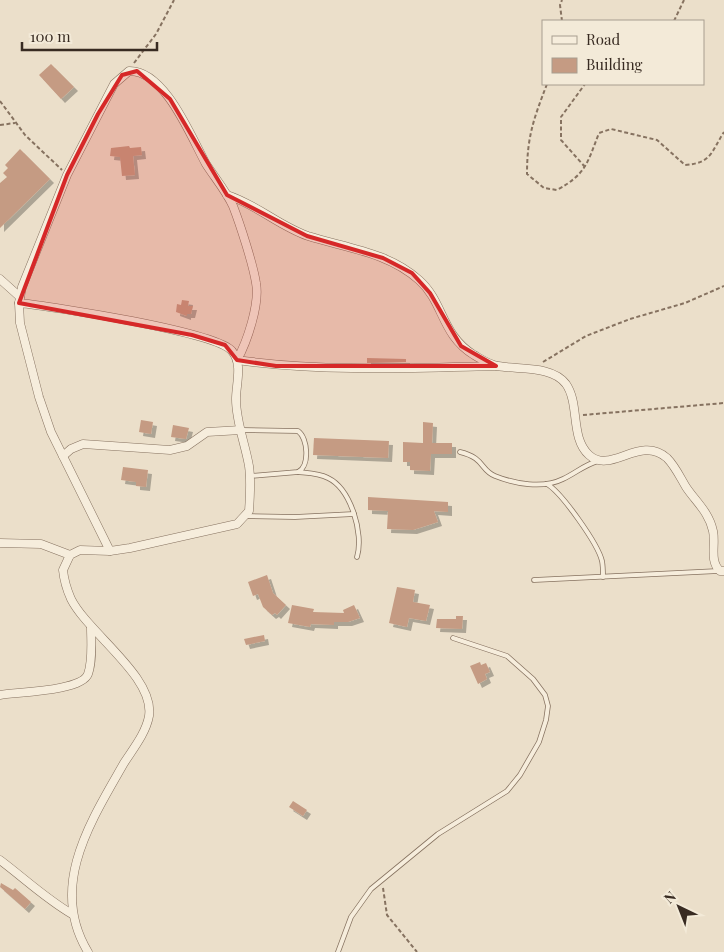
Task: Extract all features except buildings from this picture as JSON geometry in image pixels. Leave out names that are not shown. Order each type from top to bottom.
[{"type":"street","points":[[88,952],[78,933],[72,914],[71,890],[80,850],[90,827],[146,727],[149,706],[142,688],[117,653],[92,627],[72,601],[64,581],[63,570],[70,555],[80,550],[110,551],[227,528],[237,524],[249,511],[250,476],[237,418],[237,360],[242,350],[256,304],[256,284],[234,209],[227,195],[170,98],[152,80],[137,71],[129,71],[114,84],[67,175],[20,300],[20,323],[29,364],[51,432],[110,551]]},
{"type":"street","points":[[227,195],[246,202],[307,236],[332,241],[383,258],[412,274],[430,293],[453,337],[461,346],[496,366]]},
{"type":"street","points":[[0,279],[20,300],[192,335],[225,345],[231,350],[237,360]]},
{"type":"street","points":[[237,360],[276,366],[364,369],[496,366],[529,370],[559,377],[566,384],[583,446],[588,455],[598,461],[609,460],[642,449],[661,454],[667,459],[709,519],[715,540],[714,562],[722,571]]},
{"type":"street","points":[[63,456],[71,449],[83,444],[170,450],[187,446],[207,432],[241,430]]},
{"type":"street","points":[[0,543],[42,544],[70,555]]},
{"type":"street","points":[[0,695],[58,689],[81,682],[89,672],[92,627]]},
{"type":"street","points":[[0,860],[28,880],[42,894],[72,914]]},
{"type":"lane","points":[[241,430],[298,430],[305,439],[305,464],[303,470],[298,472]]},
{"type":"lane","points":[[460,452],[477,457],[495,476],[536,485],[547,484],[565,478],[579,468],[598,461]]},
{"type":"lane","points":[[250,476],[298,472],[316,474],[336,483],[354,514],[360,532],[360,547],[357,557]]},
{"type":"lane","points":[[547,484],[554,488],[597,550],[602,561],[603,577]]},
{"type":"lane","points":[[246,516],[295,517],[354,514]]},
{"type":"lane","points":[[534,580],[722,571]]},
{"type":"lane","points":[[338,952],[358,906],[382,879],[438,834],[507,791],[520,775],[531,756],[546,720],[548,706],[545,695],[519,665],[507,656],[453,638]]},
{"type":"path","points":[[133,64],[156,34],[174,0]]},
{"type":"path","points":[[562,0],[560,5],[562,20]]},
{"type":"path","points":[[674,20],[684,0]]},
{"type":"path","points":[[547,85],[530,128],[527,174],[544,188],[557,190],[576,180],[585,167],[599,134],[611,129],[657,140],[685,165],[700,164],[711,156],[724,132]]},
{"type":"path","points":[[584,85],[561,117],[561,140],[585,167]]},
{"type":"path","points":[[0,101],[16,123],[67,175]]},
{"type":"path","points":[[0,125],[16,123]]},
{"type":"path","points":[[529,370],[586,336],[685,303],[724,286]]},
{"type":"path","points":[[575,416],[724,403]]},
{"type":"path","points":[[382,879],[387,915],[417,952]]},
{"type":"highlighted area","points":[[137,71],[170,99],[227,195],[307,236],[383,258],[412,273],[430,293],[461,346],[496,366],[276,366],[237,360],[225,345],[192,335],[19,303],[67,175],[98,114],[122,75]]}]
